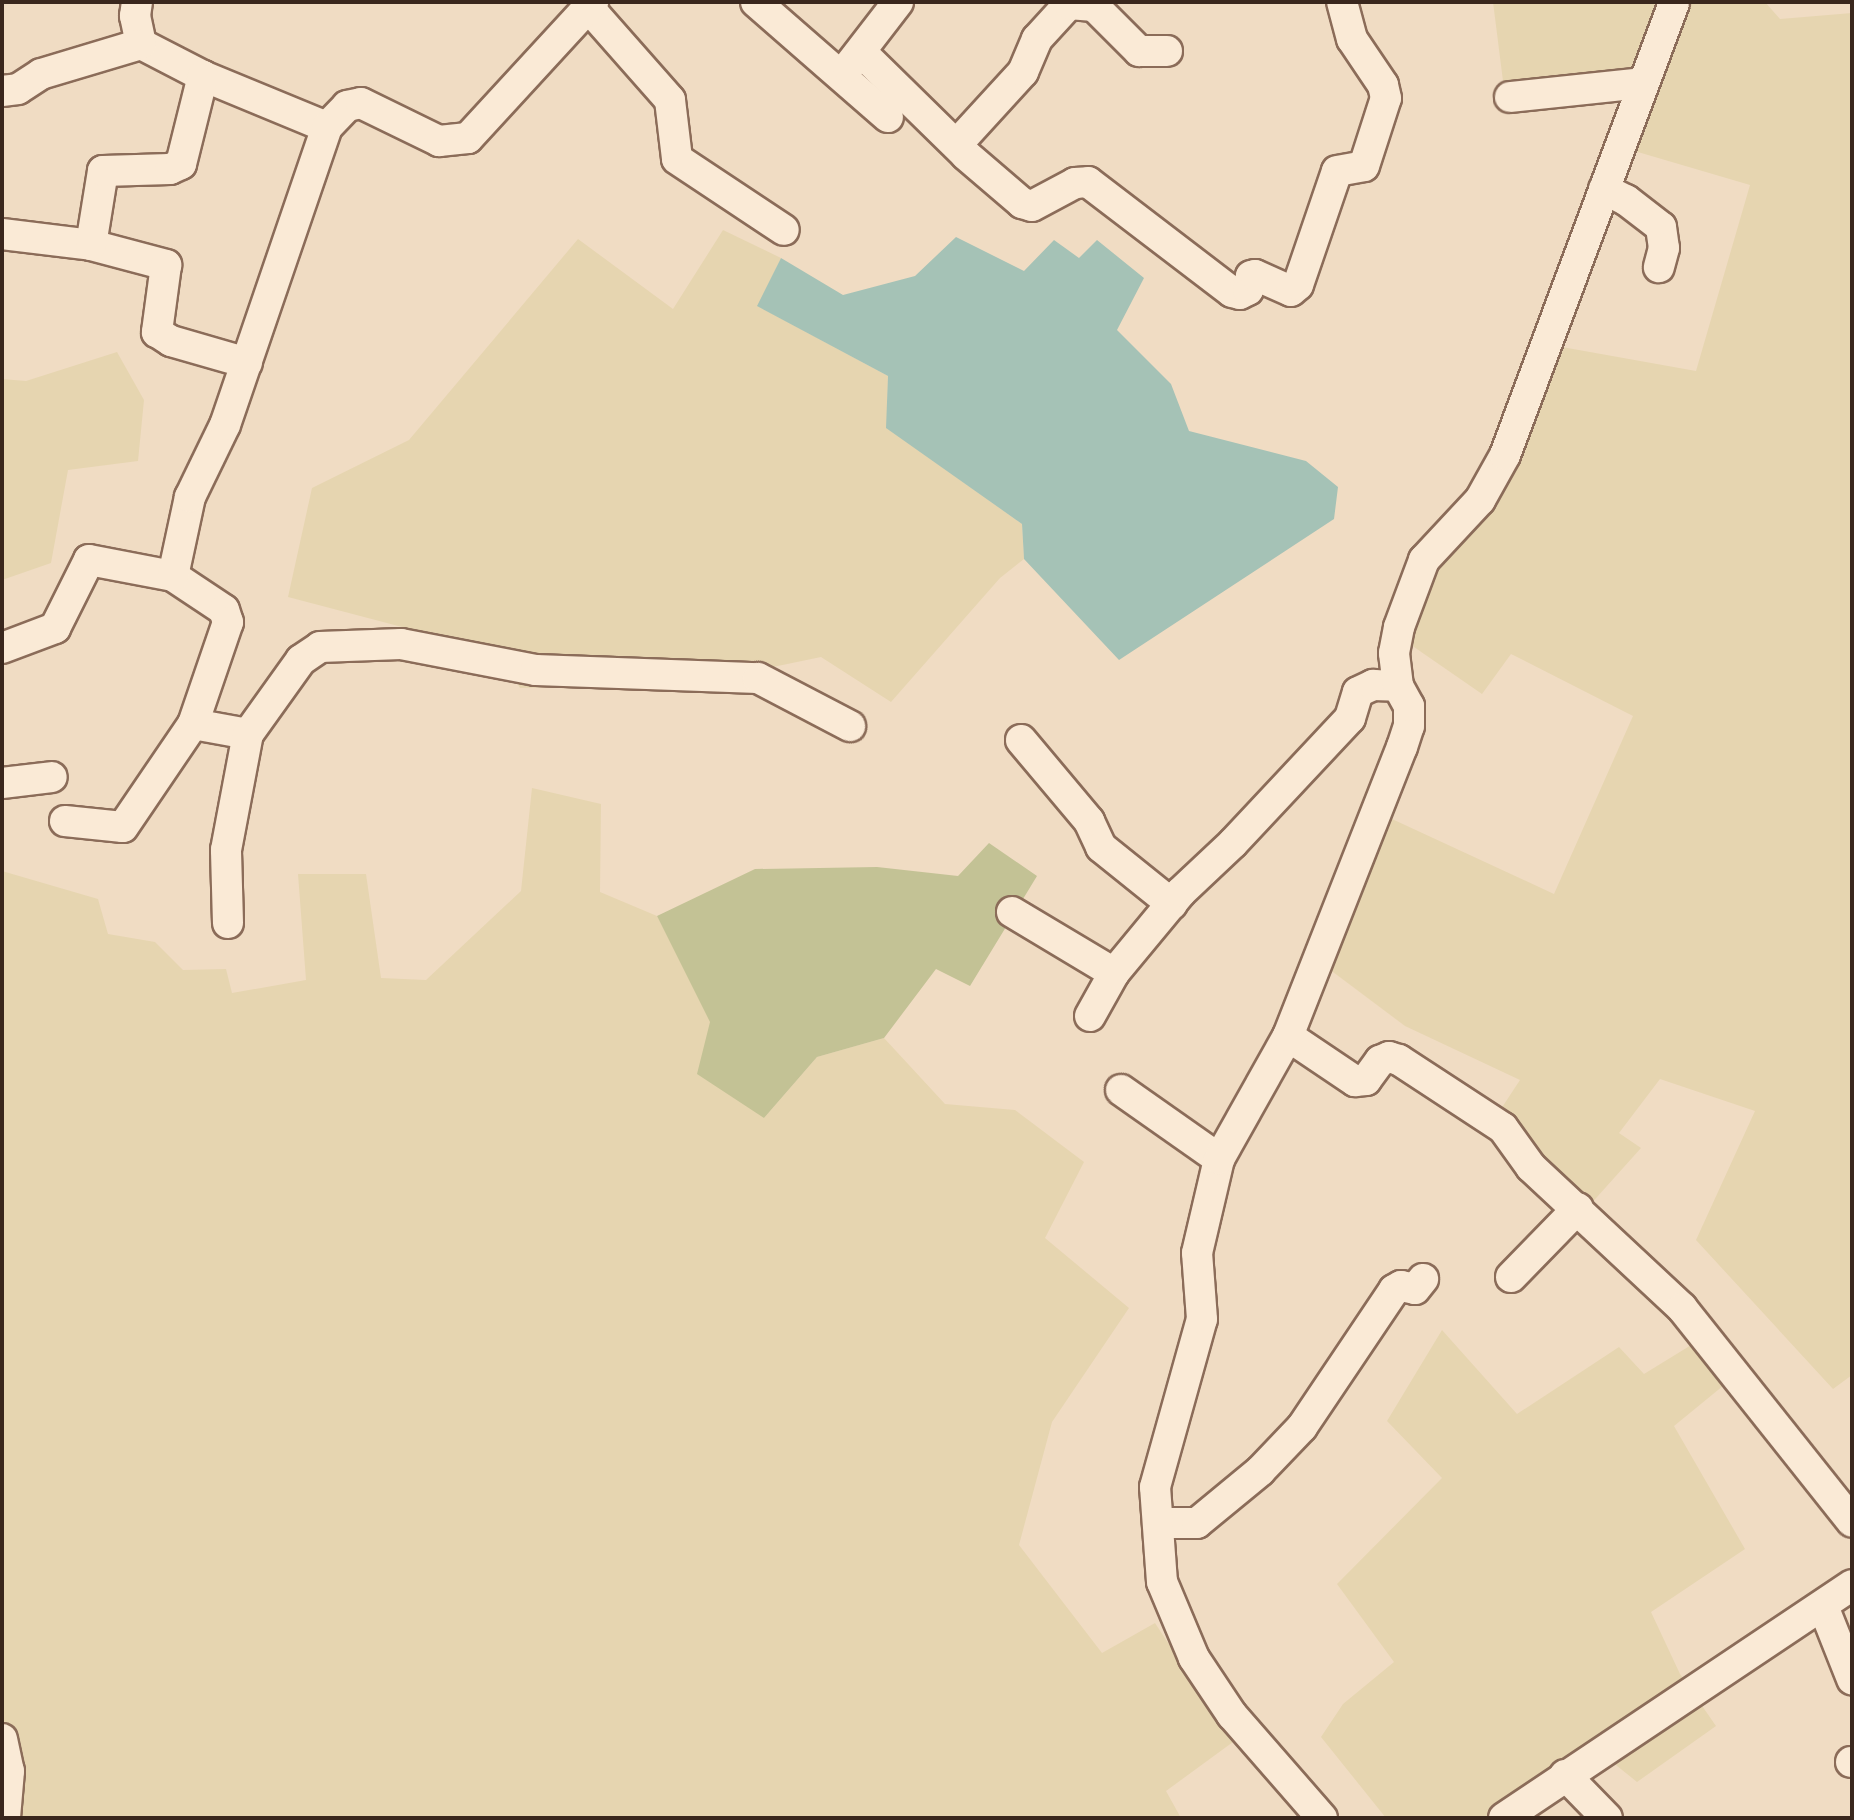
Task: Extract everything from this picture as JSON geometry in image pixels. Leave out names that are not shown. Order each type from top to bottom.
[{"type":"street","points":[[137,2],[135,16],[141,44]]},
{"type":"street","points":[[756,2],[888,117]]},
{"type":"street","points":[[841,76],[898,2]]},
{"type":"street","points":[[861,52],[1022,203],[1032,206],[1075,183],[1088,182],[1232,292],[1240,294],[1248,290],[1251,276],[1255,275],[1291,291],[1298,285],[1337,171],[1364,166],[1386,98],[1383,85],[1352,39],[1342,2]]},
{"type":"street","points":[[1322,1818],[1232,1715],[1194,1658],[1162,1582],[1155,1487],[1202,1319],[1197,1253],[1219,1159],[1288,1036],[1409,726],[1409,706],[1398,686],[1394,653],[1399,627],[1424,560],[1480,500],[1505,455],[1674,2]]},
{"type":"street","points":[[173,576],[190,497],[225,425],[327,127],[347,106],[361,103],[439,141],[468,138],[591,4],[670,100],[677,159],[784,230]]},
{"type":"street","points":[[958,143],[1023,72],[1037,39],[1069,4],[1094,6],[1139,51],[1167,51]]},
{"type":"street","points":[[2,91],[18,89],[41,74],[141,44],[203,76],[327,127]]},
{"type":"street","points":[[91,245],[103,171],[170,169],[181,164],[203,76]]},
{"type":"street","points":[[1510,97],[1643,83]]},
{"type":"street","points":[[1604,189],[1626,200],[1661,227],[1664,248],[1659,267]]},
{"type":"street","points":[[2,234],[91,245],[166,265],[157,332],[171,341],[247,363]]},
{"type":"street","points":[[2,648],[55,628],[89,560],[173,576],[224,610],[228,622],[193,724],[123,827],[65,821]]},
{"type":"street","points":[[228,923],[226,850],[248,734],[301,660],[320,647],[401,644],[536,670],[758,678],[850,726]]},
{"type":"street","points":[[1090,1016],[1114,973],[1172,904],[1350,718],[1358,692],[1373,685],[1398,686]]},
{"type":"street","points":[[193,724],[248,734]]},
{"type":"street","points":[[1021,740],[1089,821],[1101,847],[1172,904]]},
{"type":"street","points":[[2,783],[52,777]]},
{"type":"street","points":[[1012,912],[1114,973]]},
{"type":"street","points":[[1288,1036],[1355,1081],[1366,1080],[1380,1061],[1389,1057],[1399,1060],[1503,1128],[1531,1167],[1682,1308],[1852,1522]]},
{"type":"street","points":[[1121,1090],[1219,1159]]},
{"type":"street","points":[[1511,1277],[1578,1208]]},
{"type":"street","points":[[1158,1523],[1197,1523],[1260,1471],[1302,1427],[1394,1290],[1401,1286],[1415,1289],[1423,1279]]},
{"type":"street","points":[[1504,1818],[1852,1585]]},
{"type":"street","points":[[1823,1606],[1852,1679]]},
{"type":"street","points":[[2,1739],[9,1771],[5,1818]]},
{"type":"street","points":[[1565,1775],[1607,1818]]},
{"type":"shaded area","points":[[1493,2],[1765,2],[1780,19],[1852,13],[1852,1375],[1833,1389],[1696,1240],[1755,1111],[1660,1079],[1619,1133],[1641,1148],[1571,1226],[1526,1181],[1495,1118],[1520,1080],[1405,1026],[1325,966],[1379,813],[1554,894],[1633,716],[1511,654],[1482,694],[1401,638],[1428,574],[1508,481],[1562,347],[1696,371],[1750,185],[1631,150],[1657,76],[1504,89]]},
{"type":"shaded area","points":[[723,230],[781,258],[758,306],[888,376],[887,428],[1022,524],[1024,559],[1000,578],[891,702],[821,657],[697,683],[520,688],[501,653],[288,597],[312,488],[409,440],[578,239],[673,309]]},
{"type":"shaded area","points":[[956,237],[1024,271],[1054,240],[1079,258],[1097,240],[1144,278],[1117,330],[1171,384],[1189,431],[1306,461],[1338,487],[1334,519],[1119,660],[1024,559],[1022,524],[886,428],[888,376],[757,306],[781,258],[843,295],[915,276]]},
{"type":"shaded area","points":[[117,352],[144,400],[138,461],[68,470],[51,563],[2,580],[2,379],[26,381]]},
{"type":"shaded area","points":[[532,788],[601,804],[600,892],[657,916],[764,1118],[817,1057],[884,1038],[945,1104],[1015,1110],[1084,1162],[1045,1238],[1129,1308],[1052,1422],[1019,1545],[1102,1653],[1155,1623],[1233,1742],[1166,1791],[1181,1818],[2,1818],[2,871],[98,899],[108,934],[155,942],[183,970],[226,969],[232,993],[306,980],[298,874],[366,874],[381,978],[426,980],[521,891]]},
{"type":"shaded area","points":[[989,843],[1037,876],[970,986],[936,969],[884,1038],[817,1057],[764,1118],[697,1074],[710,1022],[657,916],[755,869],[877,867],[958,876]]},
{"type":"shaded area","points":[[1442,1330],[1517,1414],[1619,1347],[1644,1374],[1701,1339],[1729,1381],[1674,1426],[1745,1549],[1651,1612],[1680,1674],[1716,1726],[1637,1782],[1590,1744],[1491,1818],[1386,1818],[1321,1737],[1343,1704],[1394,1662],[1337,1584],[1442,1478],[1387,1421]]}]
